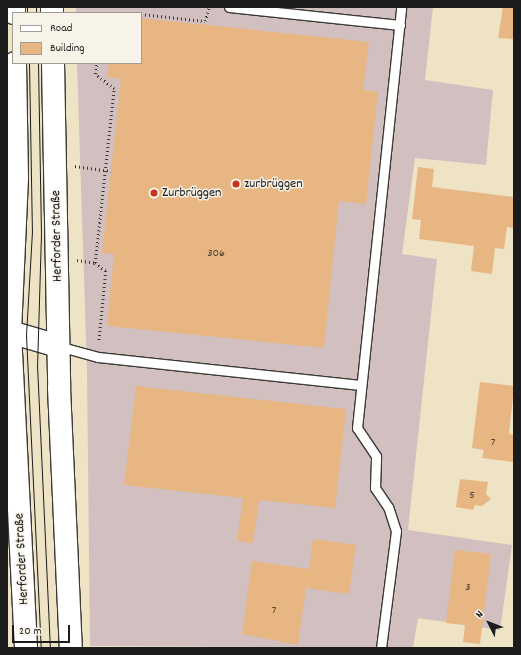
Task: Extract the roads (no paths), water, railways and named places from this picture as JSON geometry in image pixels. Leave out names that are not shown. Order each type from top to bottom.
[{"type":"main road","name":"Herforder Straße","points":[[15,64],[17,178],[10,332],[26,648]]},
{"type":"main road","name":"Herforder Straße","points":[[53,64],[58,346],[71,648]]},
{"type":"main road","points":[[10,332],[58,346]]},
{"type":"lane","points":[[229,7],[400,25]]},
{"type":"lane","points":[[381,648],[396,531],[388,507],[375,488],[376,456],[357,428],[401,7]]},
{"type":"lane","points":[[58,346],[98,357],[361,385]]},
{"type":"tram line","points":[[27,7],[27,12]]},
{"type":"tram line","points":[[36,7],[36,12]]},
{"type":"tram line","points":[[29,64],[32,231],[26,335],[41,648]]},
{"type":"tram line","points":[[38,64],[41,233],[37,364],[50,648]]},
{"type":"place","name":"zurbrüggen","points":[[236,184]]},
{"type":"place","name":"Zurbrüggen","points":[[154,193]]}]
